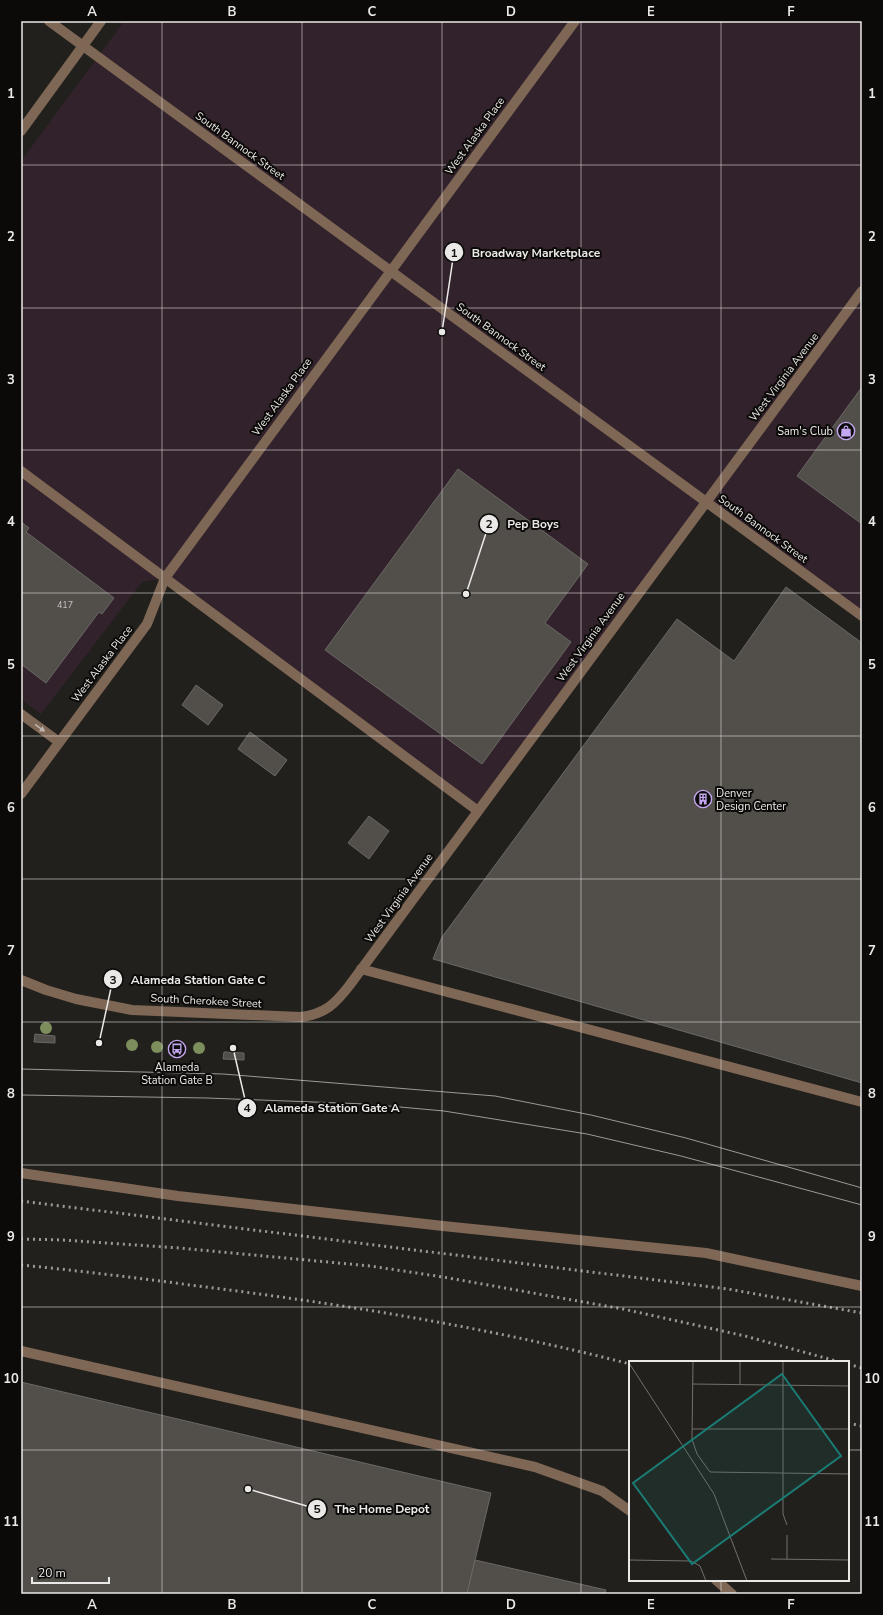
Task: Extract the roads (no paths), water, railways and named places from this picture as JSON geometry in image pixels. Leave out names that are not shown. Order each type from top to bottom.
[{"type":"street","name":"South Bannock Street","points":[[49,21],[862,616]]},
{"type":"street","points":[[21,131],[101,21]]},
{"type":"street","name":"West Alaska Place","points":[[21,794],[147,624],[164,578],[575,21]]},
{"type":"street","name":"West Virginia Avenue","points":[[340,998],[862,291]]},
{"type":"street","points":[[21,471],[478,811]]},
{"type":"street","points":[[21,714],[59,742]]},
{"type":"street","points":[[361,969],[862,1102]]},
{"type":"street","name":"South Cherokee Street","points":[[21,980],[46,990],[76,999],[132,1010],[301,1017],[319,1014],[333,1005],[340,998]]},
{"type":"street","points":[[21,1173],[178,1196],[443,1226],[706,1253],[862,1286]]},
{"type":"street","points":[[21,1351],[535,1467],[602,1491],[629,1510]]},
{"type":"street","points":[[717,1581],[732,1594]]},
{"type":"tram line","points":[[21,1069],[223,1074],[495,1096],[591,1115],[686,1138],[862,1188]]},
{"type":"tram line","points":[[21,1095],[207,1098],[367,1104],[444,1111],[587,1134],[681,1156],[862,1205]]},
{"type":"railway","points":[[21,1201],[728,1289],[862,1313]]},
{"type":"railway","points":[[21,1239],[63,1240],[179,1248],[370,1266],[443,1277],[623,1309],[745,1336],[836,1361]]},
{"type":"railway","points":[[21,1265],[206,1287],[366,1310],[525,1339],[629,1364]]},
{"type":"railway","points":[[849,1364],[862,1368]]},
{"type":"railway","points":[[849,1423],[862,1426]]},
{"type":"place","name":"Broadway Marketplace","points":[[442,332]]},
{"type":"place","name":"Sam's Club","points":[[846,431]]},
{"type":"place","name":"Pep Boys","points":[[466,594]]},
{"type":"place","name":"Denver Design Center","points":[[703,799]]},
{"type":"place","name":"Alameda Station Gate C","points":[[99,1043]]},
{"type":"place","name":"Alameda Station Gate A","points":[[233,1048]]},
{"type":"place","name":"Alameda Station Gate B","points":[[177,1049]]},
{"type":"place","name":"The Home Depot","points":[[248,1489]]}]
